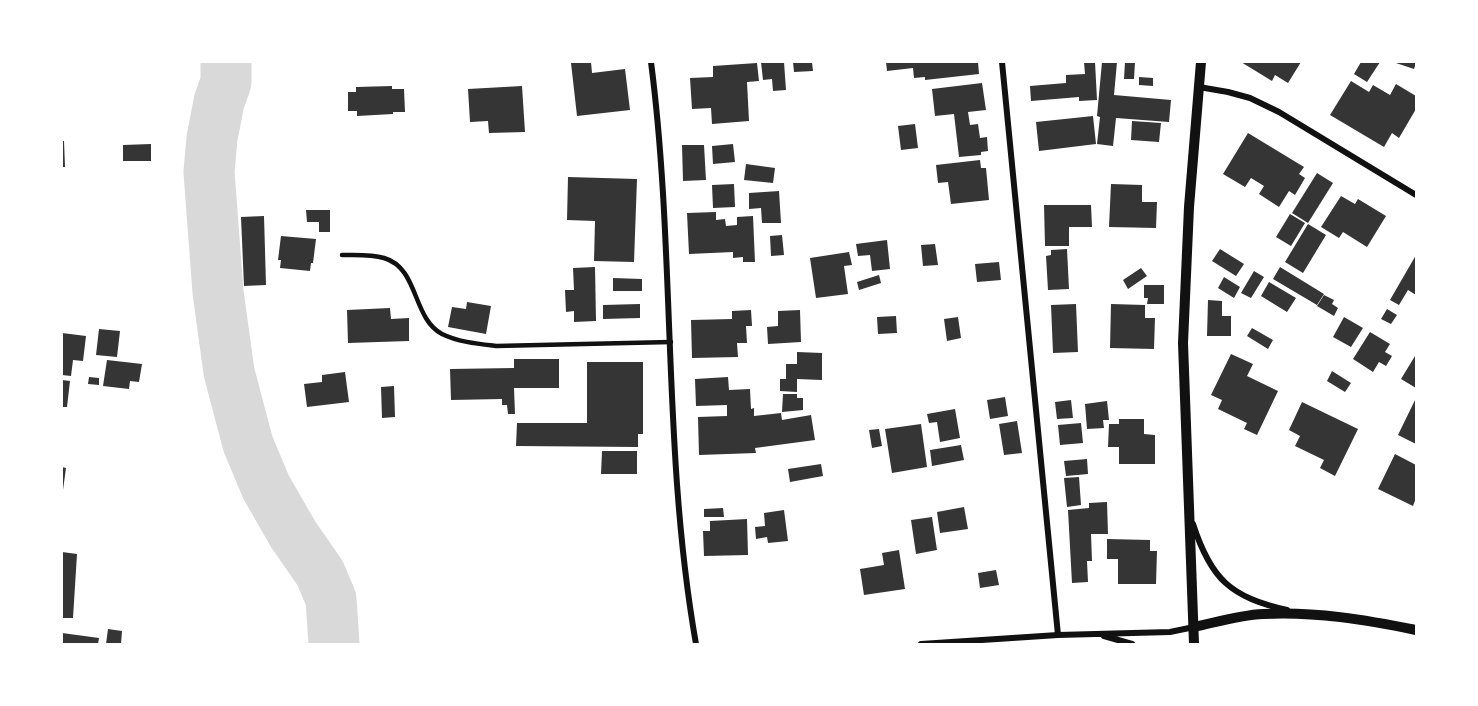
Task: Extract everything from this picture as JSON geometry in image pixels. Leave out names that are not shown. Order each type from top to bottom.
[{"type":"street","points":[[651,62],[665,206],[682,551],[696,645]]},
{"type":"street","points":[[1002,62],[1058,635]]},
{"type":"street","points":[[1194,645],[1184,389],[1185,278],[1201,62]]},
{"type":"street","points":[[1199,87],[1228,92],[1279,112],[1416,195]]},
{"type":"street","points":[[1189,510],[1205,557],[1215,573],[1243,596],[1261,604],[1305,614],[1416,630]]},
{"type":"street","points":[[921,645],[1058,635],[1162,632],[1260,614],[1305,614]]},
{"type":"street","points":[[1095,634],[1132,645]]},
{"type":"lane","points":[[342,255],[384,258],[394,262],[410,282],[432,327],[450,338],[496,346],[671,342]]},
{"type":"building","points":[[591,62],[592,73],[625,69],[630,110],[577,116],[571,63]]},
{"type":"building","points":[[761,62],[784,62],[786,90],[773,91],[772,79],[763,80]]},
{"type":"building","points":[[793,62],[812,62],[813,71],[794,72]]},
{"type":"building","points":[[886,62],[978,62],[979,74],[925,80],[925,77],[914,78],[913,68],[887,71]]},
{"type":"building","points":[[1084,62],[1095,62],[1097,100],[1079,101],[1079,97],[1031,101],[1030,86],[1066,83],[1066,75],[1085,74]]},
{"type":"building","points":[[1102,62],[1117,62],[1114,95],[1171,100],[1169,122],[1116,118],[1113,146],[1097,144]]},
{"type":"building","points":[[1125,62],[1135,62],[1134,79],[1124,79]]},
{"type":"building","points":[[1241,62],[1301,62],[1288,83],[1275,75],[1272,81]]},
{"type":"building","points":[[1361,62],[1380,62],[1367,82],[1354,74]]},
{"type":"building","points":[[1393,62],[1416,62],[1416,63],[1414,69]]},
{"type":"building","points":[[757,63],[759,81],[747,82],[749,121],[712,124],[711,108],[692,109],[690,78],[713,77],[713,66]]},
{"type":"building","points":[[1139,77],[1153,78],[1153,86],[1139,85]]},
{"type":"building","points":[[1351,81],[1369,92],[1373,85],[1390,95],[1396,84],[1416,96],[1416,109],[1399,138],[1392,133],[1384,147],[1330,115]]},
{"type":"building","points":[[982,83],[986,110],[968,112],[970,125],[978,124],[980,138],[987,137],[988,151],[981,152],[981,155],[959,157],[954,114],[935,116],[932,89]]},
{"type":"building","points":[[392,86],[392,89],[404,89],[405,112],[357,116],[357,111],[348,111],[348,92],[356,92],[356,87]]},
{"type":"building","points":[[522,86],[525,132],[489,133],[488,121],[470,122],[468,89]]},
{"type":"building","points":[[1093,116],[1096,144],[1039,151],[1036,122]]},
{"type":"building","points":[[1132,121],[1161,123],[1159,142],[1131,140]]},
{"type":"building","points":[[915,124],[918,148],[901,150],[898,126]]},
{"type":"building","points":[[1248,133],[1304,167],[1299,174],[1305,178],[1295,195],[1289,191],[1279,207],[1259,194],[1264,186],[1251,178],[1245,187],[1223,174]]},
{"type":"building","points":[[62,141],[64,141],[65,167],[62,167]]},
{"type":"building","points":[[151,144],[151,161],[123,161],[123,145]]},
{"type":"building","points":[[733,144],[735,162],[713,164],[712,146]]},
{"type":"building","points":[[682,145],[704,145],[706,180],[683,181]]},
{"type":"building","points":[[980,160],[981,168],[986,168],[989,200],[951,204],[948,182],[938,183],[936,165]]},
{"type":"building","points":[[746,164],[775,168],[773,183],[744,180]]},
{"type":"building","points":[[1317,173],[1333,183],[1308,223],[1292,213]]},
{"type":"building","points":[[568,177],[637,179],[634,262],[594,261],[595,221],[567,220]]},
{"type":"building","points":[[734,184],[735,207],[713,208],[712,185]]},
{"type":"building","points":[[1111,184],[1142,185],[1142,202],[1157,202],[1156,228],[1109,227]]},
{"type":"building","points":[[779,191],[781,223],[762,223],[761,208],[749,209],[749,193]]},
{"type":"building","points":[[1341,196],[1355,204],[1358,199],[1386,216],[1367,247],[1343,232],[1339,238],[1321,227]]},
{"type":"building","points":[[1044,205],[1091,205],[1092,227],[1069,227],[1069,246],[1045,246]]},
{"type":"building","points":[[306,210],[330,210],[330,232],[319,232],[319,222],[307,222]]},
{"type":"building","points":[[716,212],[716,220],[725,219],[726,226],[737,225],[737,217],[753,216],[755,262],[743,262],[743,257],[733,258],[733,252],[689,254],[687,213]]},
{"type":"building","points":[[1290,214],[1305,223],[1291,246],[1276,237]]},
{"type":"building","points":[[264,216],[266,285],[244,286],[241,217]]},
{"type":"building","points":[[1308,224],[1326,235],[1303,273],[1285,262]]},
{"type":"building","points":[[782,235],[784,255],[771,256],[770,236]]},
{"type":"building","points":[[281,236],[316,239],[310,271],[280,268],[281,260],[278,260]]},
{"type":"building","points":[[887,240],[890,269],[872,271],[870,255],[858,256],[856,244]]},
{"type":"building","points":[[935,244],[938,265],[923,266],[921,245]]},
{"type":"building","points":[[1067,249],[1069,289],[1048,290],[1046,256],[1051,255],[1051,250]]},
{"type":"building","points":[[1220,249],[1244,264],[1236,276],[1212,261]]},
{"type":"building","points":[[849,252],[852,265],[844,266],[848,294],[816,298],[810,258]]},
{"type":"building","points":[[1416,255],[1416,295],[1408,290],[1399,305],[1390,300]]},
{"type":"building","points":[[999,262],[1001,280],[977,282],[975,264]]},
{"type":"building","points":[[595,267],[596,321],[574,322],[574,311],[566,312],[565,290],[574,290],[573,268]]},
{"type":"building","points":[[1280,267],[1324,294],[1317,305],[1273,279]]},
{"type":"building","points":[[1141,268],[1147,276],[1128,289],[1123,280]]},
{"type":"building","points":[[1254,271],[1264,277],[1251,298],[1241,293]]},
{"type":"building","points":[[879,275],[881,283],[859,290],[857,282]]},
{"type":"building","points":[[1224,277],[1240,287],[1234,298],[1218,288]]},
{"type":"building","points":[[613,278],[642,279],[642,291],[613,291]]},
{"type":"building","points":[[1269,282],[1296,298],[1287,312],[1261,296]]},
{"type":"building","points":[[1144,285],[1164,285],[1164,304],[1147,304],[1148,298],[1144,298]]},
{"type":"building","points":[[1324,295],[1334,300],[1332,304],[1338,308],[1334,316],[1317,306]]},
{"type":"building","points":[[1208,300],[1222,301],[1222,316],[1231,316],[1231,336],[1207,336]]},
{"type":"building","points":[[467,302],[491,306],[486,334],[448,327],[452,307],[466,309]]},
{"type":"building","points":[[640,304],[640,318],[603,319],[603,305]]},
{"type":"building","points":[[1076,304],[1078,352],[1053,353],[1051,305]]},
{"type":"building","points":[[1111,304],[1145,305],[1145,318],[1155,318],[1154,349],[1110,348]]},
{"type":"building","points":[[390,308],[391,319],[409,318],[409,341],[348,343],[347,310]]},
{"type":"building","points":[[1387,309],[1397,315],[1391,324],[1381,319]]},
{"type":"building","points":[[751,310],[752,326],[746,326],[747,343],[737,343],[738,357],[692,358],[691,320],[732,319],[732,311]]},
{"type":"building","points":[[800,310],[801,342],[768,344],[767,327],[778,326],[778,311]]},
{"type":"building","points":[[896,316],[897,333],[878,334],[877,317]]},
{"type":"building","points":[[958,317],[961,338],[947,341],[944,319]]},
{"type":"building","points":[[1344,317],[1363,328],[1351,347],[1333,337]]},
{"type":"building","points":[[1252,328],[1273,340],[1268,349],[1247,336]]},
{"type":"building","points":[[99,329],[120,331],[117,357],[96,355]]},
{"type":"building","points":[[1370,332],[1390,344],[1385,352],[1392,356],[1386,366],[1379,362],[1373,372],[1353,359]]},
{"type":"building","points":[[62,333],[86,336],[83,361],[73,360],[71,376],[62,375]]},
{"type":"building","points":[[797,352],[822,353],[822,380],[797,379],[797,392],[780,391],[780,379],[786,379],[786,364],[797,364]]},
{"type":"building","points":[[1231,354],[1253,364],[1247,376],[1278,391],[1257,435],[1244,429],[1247,423],[1218,409],[1222,400],[1211,395]]},
{"type":"building","points":[[1416,357],[1416,388],[1401,379]]},
{"type":"building","points":[[514,359],[559,359],[559,388],[514,388],[515,414],[508,414],[507,405],[502,405],[502,399],[451,400],[450,369],[514,368]]},
{"type":"building","points":[[107,360],[142,364],[139,382],[130,381],[129,389],[103,386]]},
{"type":"building","points":[[587,362],[643,362],[643,434],[638,434],[638,447],[516,446],[517,423],[587,423]]},
{"type":"building","points":[[1332,371],[1351,383],[1345,392],[1327,381]]},
{"type":"building","points":[[345,372],[349,402],[307,407],[304,384],[322,382],[322,375]]},
{"type":"building","points":[[89,377],[99,378],[99,385],[88,384]]},
{"type":"building","points":[[728,377],[729,390],[750,389],[751,409],[754,408],[754,416],[781,413],[782,420],[811,415],[815,440],[755,448],[756,453],[699,455],[698,417],[727,416],[727,405],[696,406],[695,379]]},
{"type":"building","points":[[62,380],[70,381],[67,407],[62,407]]},
{"type":"building","points":[[394,386],[395,417],[382,418],[381,387]]},
{"type":"building","points":[[783,394],[797,394],[797,398],[803,398],[803,410],[782,412]]},
{"type":"building","points":[[1005,397],[1008,416],[990,419],[987,400]]},
{"type":"building","points":[[1416,398],[1416,444],[1398,435]]},
{"type":"building","points":[[1071,400],[1073,418],[1057,419],[1055,402]]},
{"type":"building","points":[[1107,401],[1109,420],[1103,420],[1104,428],[1087,429],[1085,404]]},
{"type":"building","points":[[1302,402],[1358,429],[1335,476],[1320,468],[1324,460],[1295,446],[1300,436],[1289,430]]},
{"type":"building","points":[[955,409],[960,438],[940,442],[937,422],[929,423],[927,414]]},
{"type":"building","points":[[1119,419],[1144,419],[1144,434],[1155,435],[1155,464],[1119,464],[1119,447],[1108,447],[1109,424],[1119,424]]},
{"type":"building","points":[[1017,421],[1022,453],[1004,455],[999,424]]},
{"type":"building","points":[[1081,423],[1083,443],[1060,445],[1058,425]]},
{"type":"building","points":[[921,424],[927,467],[892,473],[885,429]]},
{"type":"building","points":[[879,429],[882,446],[872,448],[869,430]]},
{"type":"building","points":[[961,445],[964,460],[932,466],[930,450]]},
{"type":"building","points":[[602,451],[637,451],[637,474],[601,474]]},
{"type":"building","points":[[1395,454],[1416,465],[1416,498],[1413,506],[1378,489]]},
{"type":"building","points":[[1087,459],[1088,474],[1066,476],[1064,461]]},
{"type":"building","points":[[821,464],[823,476],[790,482],[788,469]]},
{"type":"building","points":[[62,467],[66,468],[63,490],[62,490]]},
{"type":"building","points":[[1079,477],[1081,505],[1067,507],[1064,478]]},
{"type":"building","points":[[1107,502],[1108,534],[1091,534],[1092,561],[1087,561],[1088,582],[1072,583],[1068,510],[1089,508],[1089,503]]},
{"type":"building","points":[[964,507],[968,529],[940,533],[937,512]]},
{"type":"building","points":[[723,508],[724,517],[704,517],[704,509]]},
{"type":"building","points":[[784,510],[788,541],[768,543],[767,537],[756,539],[755,527],[765,526],[764,513]]},
{"type":"building","points":[[932,517],[937,550],[916,554],[911,520]]},
{"type":"building","points":[[747,519],[748,555],[704,556],[703,531],[710,531],[710,521]]},
{"type":"building","points":[[1107,539],[1150,540],[1150,551],[1157,551],[1156,584],[1118,584],[1118,559],[1107,559]]},
{"type":"building","points":[[899,550],[905,589],[864,595],[860,569],[884,565],[882,553]]},
{"type":"building","points":[[62,552],[77,554],[73,618],[62,618]]},
{"type":"building","points":[[996,570],[999,585],[980,588],[978,573]]},
{"type":"building","points":[[108,629],[122,631],[121,644],[106,644]]},
{"type":"building","points":[[62,633],[99,638],[98,644],[62,644]]},
{"type":"waterway","points":[[226,62],[226,82],[219,102],[212,138],[209,172],[218,292],[229,372],[248,444],[266,487],[293,534],[320,573],[331,599],[334,644]]}]
